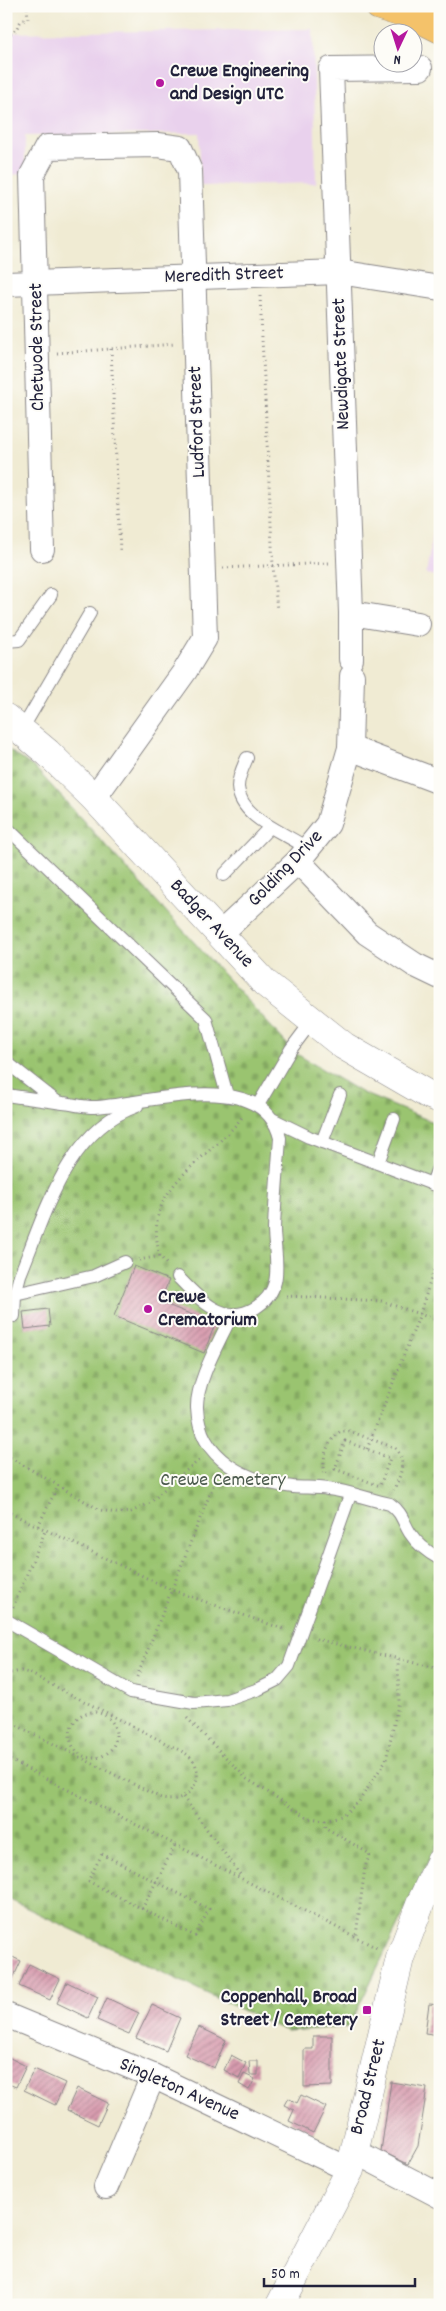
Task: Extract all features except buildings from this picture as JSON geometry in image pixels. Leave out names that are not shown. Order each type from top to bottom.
[{"type":"main road","points":[[379,6],[418,18],[440,29]]},
{"type":"street","name":"Newdigate Street","points":[[352,668],[331,69],[374,69]]},
{"type":"street","name":"Ludford Street","points":[[47,148],[158,145],[180,148],[190,171],[205,638],[185,671],[94,798]]},
{"type":"street","name":"Chetwode Street","points":[[42,549],[32,174],[47,148]]},
{"type":"street","name":"Meredith Street","points":[[6,284],[339,272],[440,288]]},
{"type":"street","points":[[351,613],[418,624]]},
{"type":"street","name":"Golding Drive","points":[[220,934],[303,855],[328,824],[350,748],[352,668]]},
{"type":"street","name":"Badger Avenue","points":[[14,724],[48,753],[94,798],[266,983],[344,1046],[427,1094],[440,1099]]},
{"type":"street","points":[[350,748],[440,782]]},
{"type":"street","points":[[303,855],[367,933],[415,965],[440,977]]},
{"type":"street","name":"Broad Street","points":[[280,2305],[352,2160],[400,1958],[421,1902],[440,1862]]},
{"type":"street","name":"Singleton Avenue","points":[[6,2015],[440,2196]]},
{"type":"street","points":[[106,2187],[153,2076]]},
{"type":"lane","points":[[6,642],[19,640],[51,595]]},
{"type":"lane","points":[[14,724],[90,613]]},
{"type":"lane","points":[[247,758],[239,783],[242,801],[269,828],[290,836],[303,855]]},
{"type":"lane","points":[[6,827],[206,1019],[226,1095]]},
{"type":"lane","points":[[224,875],[269,828]]},
{"type":"lane","points":[[255,1104],[312,1020]]},
{"type":"lane","points":[[6,1060],[57,1102]]},
{"type":"lane","points":[[6,1095],[92,1107],[196,1094],[226,1095],[255,1104],[272,1119],[278,1128],[280,1138],[274,1230],[276,1280],[271,1295],[244,1314],[232,1316],[216,1310],[197,1297],[178,1277]]},
{"type":"lane","points":[[322,1142],[340,1095]]},
{"type":"lane","points":[[14,1316],[11,1295],[65,1170],[80,1148],[103,1124],[127,1110],[159,1099]]},
{"type":"lane","points":[[272,1119],[322,1142],[436,1186],[440,1162]]},
{"type":"lane","points":[[378,1163],[394,1119]]},
{"type":"lane","points":[[11,1295],[94,1276],[125,1262]]},
{"type":"lane","points":[[232,1316],[202,1383],[197,1407],[201,1432],[211,1451],[222,1462],[258,1480],[292,1487],[345,1493],[390,1504],[399,1510],[410,1534],[429,1553],[440,1559]]},
{"type":"lane","points":[[7,1620],[131,1692],[194,1703],[227,1700],[259,1689],[276,1680],[289,1666],[345,1493]]},
{"type":"path","points":[[6,34],[13,34],[21,21],[28,20],[27,6]]},
{"type":"path","points":[[259,275],[273,566],[277,610]]},
{"type":"path","points":[[38,354],[196,343]]},
{"type":"path","points":[[111,349],[120,551]]},
{"type":"path","points":[[202,570],[349,562]]},
{"type":"path","points":[[178,1277],[160,1256],[156,1224],[162,1200],[184,1172],[220,1140],[255,1104]]},
{"type":"path","points":[[367,1449],[420,1314],[440,1250]]},
{"type":"path","points":[[125,1262],[160,1256]]},
{"type":"path","points":[[271,1295],[381,1301],[440,1321]]},
{"type":"path","points":[[345,1493],[324,1472],[323,1464],[331,1441],[341,1431],[349,1431],[371,1438],[400,1452],[402,1469],[394,1489],[382,1498],[366,1499]]},
{"type":"path","points":[[345,1442],[367,1449],[390,1458],[380,1486],[335,1469],[345,1442]]},
{"type":"path","points":[[6,1455],[100,1510],[116,1513],[131,1512],[150,1503],[174,1480],[211,1451]]},
{"type":"path","points":[[131,1692],[222,1462]]},
{"type":"path","points":[[38,1526],[58,1486]]},
{"type":"path","points":[[6,1511],[172,1590],[300,1635],[440,1669]]},
{"type":"path","points":[[7,1620],[46,1529]]},
{"type":"path","points":[[168,1698],[247,1778],[308,1818],[325,1820],[341,1816],[358,1803],[386,1760],[399,1701],[398,1660]]},
{"type":"path","points":[[6,1674],[12,1672],[29,1673],[188,1755],[194,1762],[196,1780],[193,1788],[183,1797],[170,1801],[163,1799],[6,1720]]},
{"type":"path","points":[[86,1712],[103,1712],[116,1730],[114,1745],[104,1755],[90,1758],[82,1757],[71,1745],[70,1729],[79,1716],[86,1712]]},
{"type":"path","points":[[6,1758],[356,1936],[385,1953],[400,1958]]},
{"type":"path","points":[[183,1797],[243,1879]]},
{"type":"path","points":[[325,1820],[326,1828],[370,1854],[365,1867],[356,1936]]},
{"type":"path","points":[[142,1909],[175,1845]]},
{"type":"path","points":[[102,1854],[156,1882],[210,1909],[195,1936],[88,1881],[102,1854]]},
{"type":"shaded area","name":"Crewe Engineering and Design UTC","points":[[313,29],[316,183],[201,186],[199,133],[25,136],[25,174],[6,175],[6,33]]},
{"type":"shaded area","points":[[440,493],[440,577],[426,574]]},
{"type":"green space","name":"Crewe Cemetery","points":[[6,748],[36,769],[295,1053],[362,1093],[440,1125],[440,1837],[349,2027],[286,2031],[6,1898]]},
{"type":"place","name":"Crewe Engineering and Design UTC","points":[[160,83]]},
{"type":"place","name":"Crewe Crematorium","points":[[148,1309]]},
{"type":"place","name":"Coppenhall, Broad Street / Cemetery","points":[[367,2010]]}]
